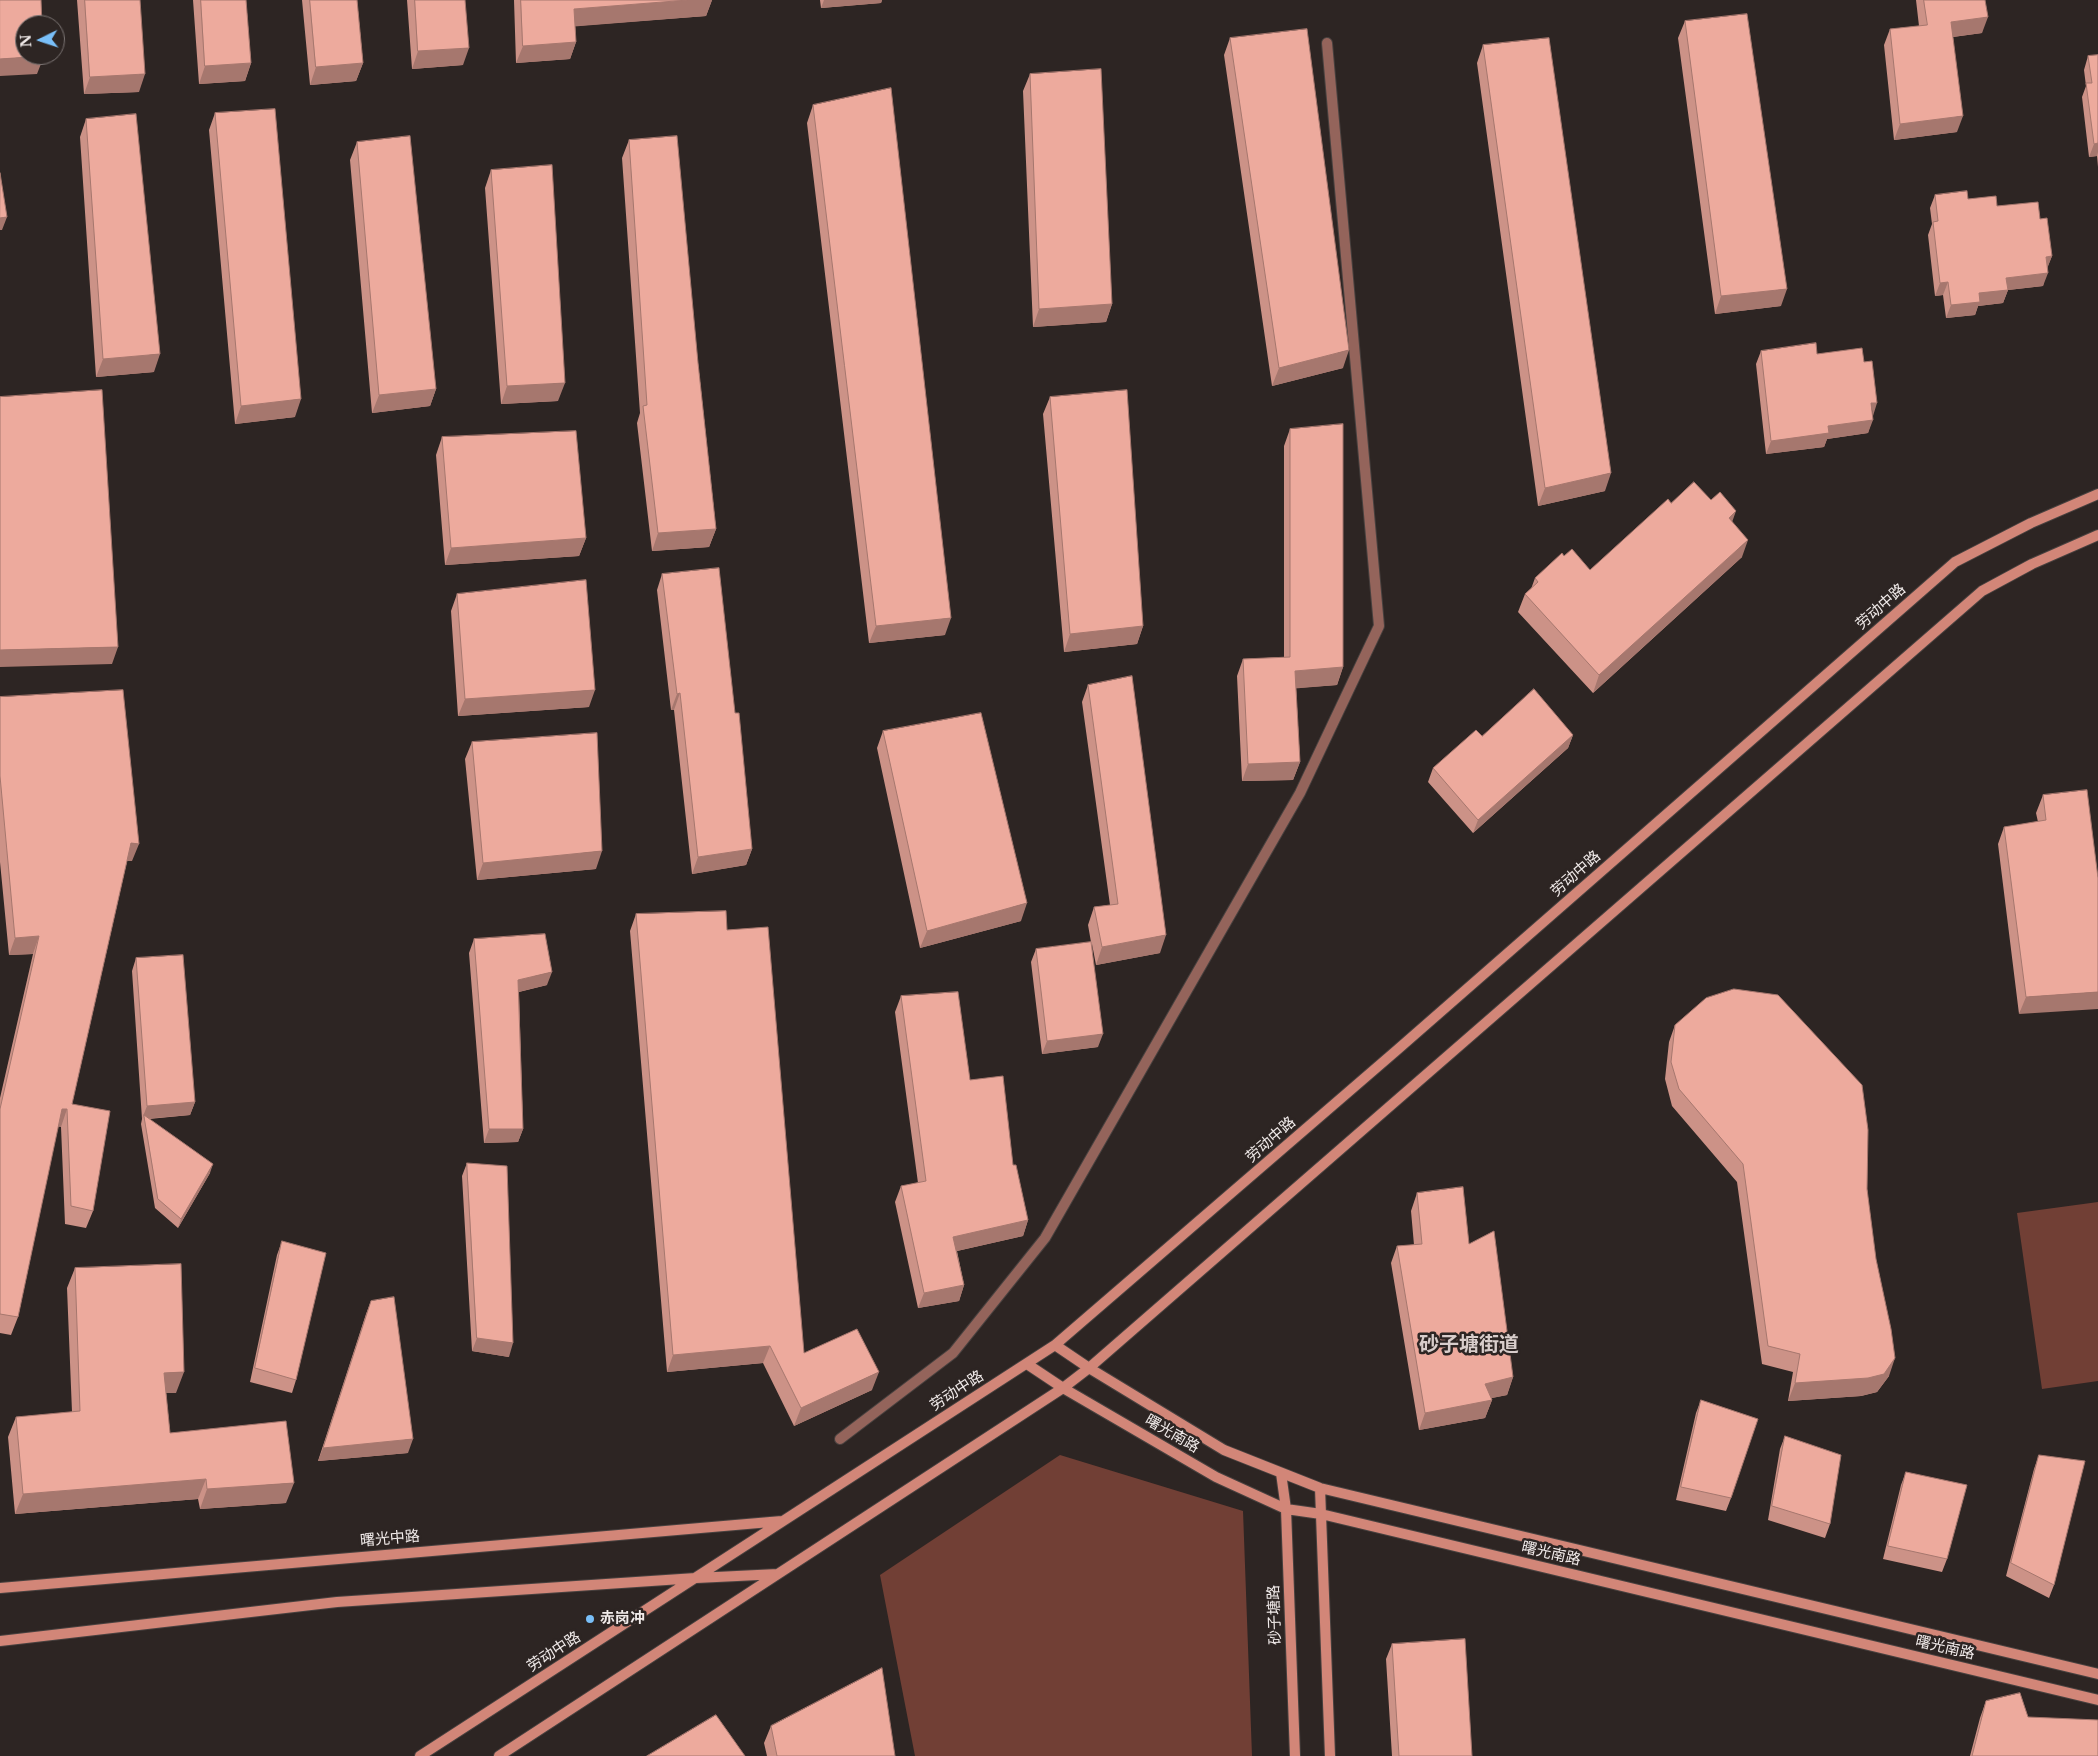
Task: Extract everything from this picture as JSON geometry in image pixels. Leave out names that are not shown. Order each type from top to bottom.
[{"type":"main road","name":"劳动中路","points":[[420,1756],[1055,1345],[1397,1050],[1955,562],[2031,522],[2098,494]]},
{"type":"main road","points":[[499,1756],[1063,1388],[1089,1368],[1982,591],[2032,564],[2098,535]]},
{"type":"main road","name":"曙光南路","points":[[1055,1345],[1089,1368],[1224,1450],[1320,1488],[2098,1674]]},
{"type":"main road","name":"曙光南路","points":[[1027,1364],[1063,1388],[1216,1477],[1286,1509],[1321,1514],[2098,1700]]},
{"type":"main road","name":"砂子塘路","points":[[1281,1473],[1286,1509],[1295,1756]]},
{"type":"main road","points":[[1320,1488],[1330,1756]]},
{"type":"main road","name":"曙光中路","points":[[0,1588],[783,1520]]},
{"type":"main road","points":[[0,1641],[337,1602],[779,1574]]},
{"type":"street","points":[[840,1439],[953,1353],[1044,1238],[1300,793],[1379,626],[1327,43]]},
{"type":"shaded area","points":[[2098,1202],[2098,1381],[2042,1389],[2017,1213]]},
{"type":"shaded area","points":[[1060,1455],[1243,1511],[1252,1756],[915,1756],[880,1575]]},
{"type":"building","points":[[0,0],[41,0],[42,15],[15,15],[15,58],[0,59]]},
{"type":"building","points":[[85,0],[140,0],[145,74],[90,77]]},
{"type":"building","points":[[201,0],[246,0],[251,63],[205,66]]},
{"type":"building","points":[[310,0],[357,0],[363,63],[316,67]]},
{"type":"building","points":[[415,0],[465,0],[469,48],[418,51]]},
{"type":"building","points":[[521,0],[688,0],[574,9],[576,42],[523,46]]},
{"type":"building","points":[[1924,0],[1985,0],[1988,17],[1951,22],[1963,116],[1900,124],[1890,29],[1927,25]]},
{"type":"building","points":[[1747,14],[1787,289],[1721,296],[1685,21]]},
{"type":"building","points":[[1307,29],[1349,350],[1279,368],[1230,38]]},
{"type":"building","points":[[1549,38],[1611,473],[1545,488],[1483,45]]},
{"type":"building","points":[[2098,55],[2098,143],[2094,144],[2086,83],[2092,83],[2088,56]]},
{"type":"building","points":[[1101,69],[1112,304],[1039,309],[1030,74]]},
{"type":"building","points":[[891,88],[951,618],[876,626],[813,105]]},
{"type":"building","points":[[275,109],[301,399],[241,406],[215,113]]},
{"type":"building","points":[[136,114],[160,354],[103,359],[86,119]]},
{"type":"building","points":[[410,136],[436,389],[379,395],[357,142]]},
{"type":"building","points":[[677,136],[698,363],[716,529],[658,533],[643,406],[647,405],[629,140]]},
{"type":"building","points":[[552,165],[565,383],[507,386],[491,170]]},
{"type":"building","points":[[0,173],[7,217],[0,218]]},
{"type":"building","points":[[1967,191],[1968,199],[1996,196],[1997,206],[2038,202],[2040,219],[2047,218],[2052,256],[2046,257],[2048,273],[2006,278],[2008,290],[1979,293],[1980,302],[1951,305],[1948,282],[1940,283],[1933,222],[1938,221],[1935,195]]},
{"type":"building","points":[[1816,343],[1817,354],[1862,348],[1864,362],[1872,361],[1877,403],[1871,403],[1873,420],[1828,426],[1829,433],[1771,441],[1761,351]]},
{"type":"building","points":[[102,390],[118,647],[0,650],[0,397]]},
{"type":"building","points":[[1127,390],[1143,626],[1070,634],[1050,397]]},
{"type":"building","points":[[1343,424],[1343,667],[1295,671],[1300,762],[1248,764],[1243,659],[1290,657],[1290,429]]},
{"type":"building","points":[[576,431],[586,538],[451,548],[442,437]]},
{"type":"building","points":[[1694,482],[1711,500],[1720,492],[1736,511],[1729,518],[1748,540],[1599,675],[1525,594],[1538,582],[1535,578],[1562,553],[1564,556],[1572,549],[1590,570],[1668,499],[1671,503]]},
{"type":"building","points":[[719,568],[735,713],[739,713],[752,849],[698,857],[680,693],[677,694],[662,574]]},
{"type":"building","points":[[586,580],[595,690],[465,699],[457,594]]},
{"type":"building","points":[[1132,676],[1166,935],[1102,947],[1094,907],[1118,904],[1088,685]]},
{"type":"building","points":[[1534,689],[1573,735],[1478,820],[1433,768],[1476,730],[1482,736]]},
{"type":"building","points":[[123,690],[139,844],[131,843],[72,1104],[110,1111],[93,1211],[71,1206],[67,1109],[62,1109],[18,1317],[0,1314],[0,1109],[39,936],[15,938],[0,776],[0,697]]},
{"type":"building","points":[[981,713],[1027,903],[927,931],[883,731]]},
{"type":"building","points":[[597,733],[602,851],[483,863],[472,742]]},
{"type":"building","points":[[2087,790],[2098,878],[2098,992],[2026,997],[2004,827],[2046,820],[2043,795]]},
{"type":"building","points":[[726,911],[727,930],[768,927],[804,1353],[857,1329],[879,1372],[801,1408],[770,1346],[673,1355],[636,914]]},
{"type":"building","points":[[545,934],[552,972],[518,980],[523,1129],[489,1129],[474,939]]},
{"type":"building","points":[[1091,942],[1103,1034],[1047,1041],[1036,949]]},
{"type":"building","points":[[183,955],[195,1102],[147,1106],[136,958]]},
{"type":"building","points":[[1734,989],[1778,995],[1862,1085],[1868,1130],[1867,1189],[1876,1259],[1891,1329],[1895,1358],[1884,1374],[1868,1378],[1795,1383],[1800,1354],[1768,1346],[1743,1164],[1679,1089],[1671,1062],[1675,1025],[1706,998]]},
{"type":"building","points":[[958,992],[970,1080],[1003,1076],[1013,1165],[1016,1165],[1028,1220],[953,1237],[964,1285],[924,1293],[901,1186],[926,1181],[901,996]]},
{"type":"building","points":[[144,1115],[213,1164],[181,1219],[158,1199]]},
{"type":"building","points":[[467,1163],[507,1166],[513,1343],[477,1338]]},
{"type":"building","points":[[1463,1187],[1469,1244],[1494,1231],[1513,1377],[1485,1384],[1492,1400],[1425,1413],[1397,1246],[1422,1244],[1417,1193]]},
{"type":"building","points":[[282,1241],[326,1253],[296,1380],[255,1368]]},
{"type":"building","points":[[181,1264],[184,1372],[164,1373],[170,1433],[286,1421],[294,1483],[207,1489],[206,1479],[23,1494],[16,1417],[80,1411],[75,1268]]},
{"type":"building","points":[[394,1297],[413,1439],[323,1448],[371,1301]]},
{"type":"building","points":[[1701,1400],[1758,1419],[1731,1498],[1681,1487]]},
{"type":"building","points":[[1785,1436],[1841,1455],[1830,1524],[1772,1506]]},
{"type":"building","points":[[2039,1455],[2085,1461],[2054,1585],[2011,1563]]},
{"type":"building","points":[[1906,1472],[1967,1485],[1947,1559],[1888,1546]]},
{"type":"building","points":[[1465,1639],[1472,1756],[1399,1756],[1392,1644]]},
{"type":"building","points":[[882,1668],[895,1756],[777,1756],[771,1726]]},
{"type":"building","points":[[2020,1693],[2028,1717],[2098,1720],[2098,1756],[1972,1756],[1986,1701]]},
{"type":"building","points":[[716,1715],[745,1756],[647,1756]]},
{"type":"place","name":"赤岗冲","points":[[590,1619]]},
{"type":"district","name":"砂子塘街道","points":[[1469,1345]]}]
